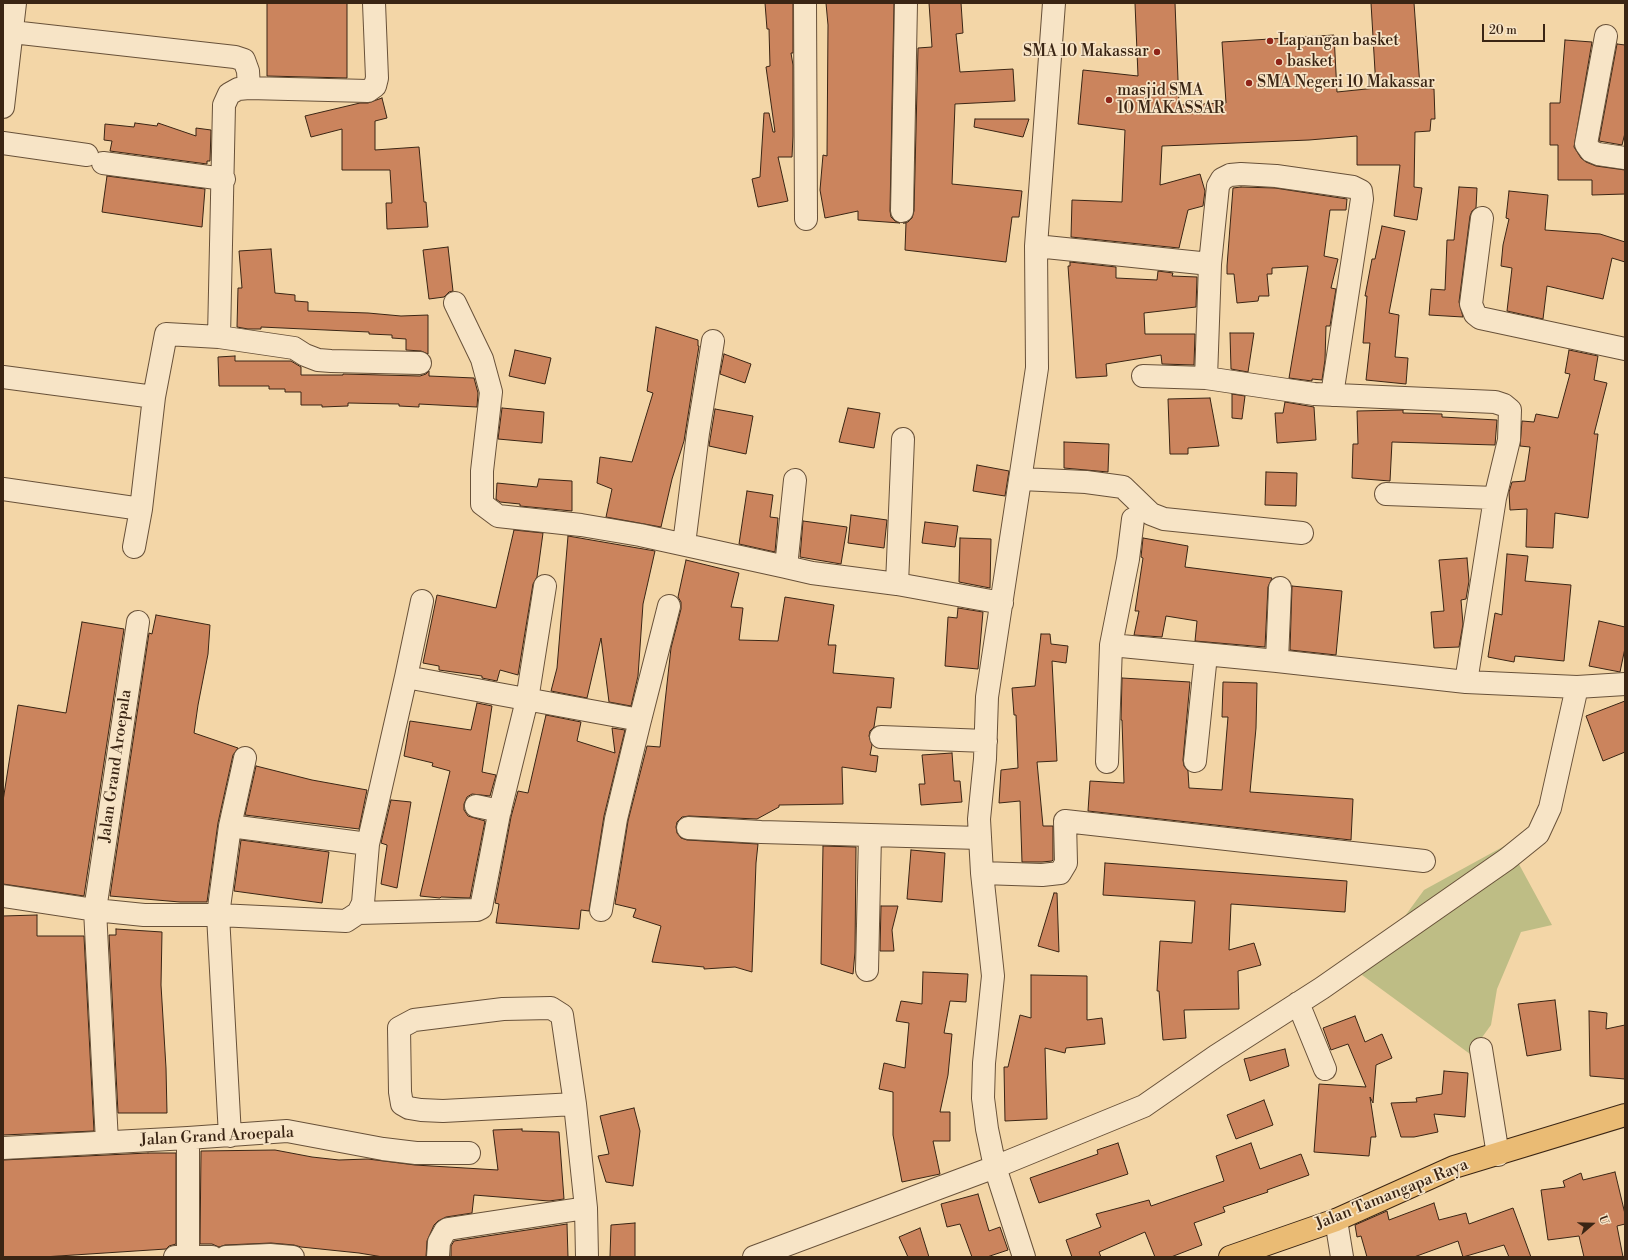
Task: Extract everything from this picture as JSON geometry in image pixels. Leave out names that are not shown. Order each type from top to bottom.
[{"type":"main road","name":"Jalan Tamangapa Raya","points":[[1230,1257],[1336,1220],[1454,1168],[1625,1115]]},
{"type":"street","points":[[3,107],[15,3]]},
{"type":"street","points":[[219,337],[224,179],[224,105],[230,94],[238,89],[368,91],[375,86],[377,78],[374,3]]},
{"type":"street","points":[[805,3],[806,219]]},
{"type":"street","points":[[902,211],[906,3]]},
{"type":"street","points":[[1024,1257],[995,1167],[987,1129],[983,1098],[984,1063],[993,976],[982,873],[979,819],[986,741],[987,697],[1038,368],[1036,246],[1054,3]]},
{"type":"street","points":[[12,32],[235,57],[244,60],[248,71],[249,88]]},
{"type":"street","points":[[1606,36],[1586,144],[1591,151],[1598,154],[1625,158]]},
{"type":"street","points":[[3,143],[224,179]]},
{"type":"street","points":[[1206,378],[1210,264],[1218,186],[1222,179],[1230,175],[1241,174],[1276,176],[1353,187],[1360,191],[1362,199],[1332,395]]},
{"type":"street","points":[[1482,218],[1472,304],[1475,314],[1480,318],[1625,349]]},
{"type":"street","points":[[1036,246],[1210,264]]},
{"type":"street","points":[[455,303],[482,358],[491,392],[482,471],[482,504],[498,516],[581,526],[684,544],[812,573],[897,584],[1002,603]]},
{"type":"street","points":[[134,547],[141,508],[154,397],[166,334],[219,337],[294,348],[305,355],[318,360],[420,363]]},
{"type":"street","points":[[684,544],[698,433],[714,341]]},
{"type":"street","points":[[1143,376],[1206,378],[1314,394],[1495,402],[1504,405],[1510,410],[1509,440],[1495,498],[1466,682]]},
{"type":"street","points":[[3,377],[154,397]]},
{"type":"street","points":[[897,584],[903,439]]},
{"type":"street","points":[[1021,479],[1086,482],[1123,487],[1151,514],[1164,519],[1302,533]]},
{"type":"street","points":[[786,567],[795,480]]},
{"type":"street","points":[[3,489],[141,508]]},
{"type":"street","points":[[1386,494],[1495,498]]},
{"type":"street","points":[[1107,762],[1111,645],[1128,559],[1133,519]]},
{"type":"street","points":[[358,913],[477,910],[481,908],[500,811],[527,700],[545,586]]},
{"type":"street","points":[[1277,662],[1280,588]]},
{"type":"street","points":[[3,896],[95,910],[144,915],[218,915],[346,921],[358,913],[363,903],[368,844],[422,601]]},
{"type":"street","points":[[600,910],[616,819],[669,606]]},
{"type":"street","name":"Jalan Grand Aroepala","points":[[107,1142],[95,910],[138,622]]},
{"type":"street","points":[[1111,645],[1466,682],[1577,687],[1625,684]]},
{"type":"street","points":[[1195,761],[1206,655]]},
{"type":"street","points":[[406,677],[640,720]]},
{"type":"street","points":[[754,1257],[995,1167],[1144,1106],[1216,1056],[1298,1003],[1507,859],[1538,834],[1550,808],[1577,687]]},
{"type":"street","points":[[880,737],[986,741]]},
{"type":"street","points":[[230,1136],[218,915],[230,826],[245,758]]},
{"type":"street","points":[[476,806],[500,811]]},
{"type":"street","points":[[982,873],[1042,875],[1060,873],[1066,863],[1065,821],[1424,861]]},
{"type":"street","points":[[230,826],[368,844]]},
{"type":"street","points":[[688,828],[761,832],[980,838]]},
{"type":"street","points":[[867,970],[870,835]]},
{"type":"street","points":[[1298,1003],[1325,1068]]},
{"type":"street","points":[[575,1104],[443,1111],[409,1108],[402,1104],[400,1092],[399,1028],[414,1020],[534,1007],[551,1008],[562,1015],[575,1104],[586,1208],[587,1257]]},
{"type":"street","points":[[1481,1049],[1498,1155]]},
{"type":"street","name":"Jalan Grand Aroepala","points":[[3,1148],[230,1136],[287,1131],[383,1149],[416,1153],[469,1153]]},
{"type":"street","points":[[188,1138],[181,1257],[212,1257]]},
{"type":"street","points":[[438,1257],[438,1242],[445,1230],[448,1229],[586,1208]]},
{"type":"street","points":[[1336,1220],[1342,1257]]},
{"type":"street","points":[[226,1257],[270,1255],[293,1257]]},
{"type":"shaded area","points":[[1508,844],[1552,925],[1521,932],[1497,989],[1491,1025],[1470,1054],[1362,975],[1424,890]]},
{"type":"building","points":[[267,3],[347,3],[347,78],[267,76]]},
{"type":"building","points":[[765,3],[793,3],[793,53],[791,53],[793,65],[793,136],[792,157],[778,157],[788,201],[758,207],[752,179],[760,177],[764,113],[769,113],[773,132],[775,132],[766,67],[770,66],[769,29],[767,29]]},
{"type":"building","points":[[826,3],[894,3],[890,211],[891,217],[900,223],[858,220],[858,211],[825,218],[820,190],[823,155],[827,156],[828,25]]},
{"type":"building","points":[[929,3],[961,3],[963,33],[956,34],[960,72],[1013,69],[1015,101],[955,104],[952,184],[1022,191],[1019,217],[1012,217],[1006,262],[905,250],[906,223],[903,223],[908,222],[912,218],[914,211],[918,48],[932,47]]},
{"type":"building","points":[[1135,3],[1175,3],[1179,105],[1226,103],[1222,42],[1334,35],[1337,92],[1376,88],[1371,3],[1414,3],[1420,87],[1434,89],[1435,119],[1431,119],[1430,131],[1415,132],[1414,187],[1422,188],[1417,220],[1394,216],[1400,165],[1357,165],[1357,136],[1309,140],[1162,146],[1160,185],[1200,174],[1205,191],[1203,206],[1188,210],[1179,248],[1071,237],[1072,200],[1122,202],[1125,130],[1078,124],[1083,70],[1138,76]]},
{"type":"building","points":[[1565,40],[1592,42],[1574,147],[1581,158],[1586,162],[1596,166],[1625,170],[1625,194],[1592,195],[1592,180],[1558,180],[1558,145],[1550,145],[1550,103],[1560,103]]},
{"type":"building","points":[[1617,44],[1625,45],[1625,133],[1622,145],[1599,141]]},
{"type":"building","points":[[382,98],[387,118],[375,121],[375,150],[419,147],[428,227],[387,229],[386,203],[392,203],[390,170],[342,170],[342,129],[311,137],[305,116],[360,103],[368,103]]},
{"type":"building","points":[[975,119],[1029,119],[1023,137],[974,127]]},
{"type":"building","points":[[135,123],[157,126],[158,123],[196,136],[196,128],[211,130],[210,161],[207,161],[207,164],[110,151],[112,141],[104,140],[105,124],[134,127]]},
{"type":"building","points":[[107,176],[205,189],[202,227],[102,212]]},
{"type":"building","points":[[1459,187],[1477,188],[1476,208],[1472,211],[1470,216],[1459,302],[1463,317],[1429,315],[1431,289],[1445,290],[1447,240],[1454,240]]},
{"type":"building","points":[[1233,188],[1275,188],[1347,199],[1346,210],[1330,210],[1324,256],[1338,259],[1331,288],[1336,289],[1330,326],[1326,326],[1325,360],[1322,380],[1312,379],[1312,381],[1289,378],[1308,266],[1272,268],[1272,274],[1267,274],[1269,296],[1259,296],[1258,301],[1237,303],[1234,274],[1227,274],[1227,266]]},
{"type":"building","points":[[1509,191],[1548,195],[1545,230],[1600,234],[1625,242],[1625,262],[1612,258],[1603,299],[1547,286],[1543,319],[1507,311],[1512,268],[1501,266],[1503,245],[1509,219],[1506,218]]},
{"type":"building","points":[[1382,226],[1405,231],[1389,313],[1399,315],[1395,357],[1408,358],[1406,384],[1366,380],[1370,343],[1363,343],[1367,296],[1365,296],[1372,259],[1375,259]]},
{"type":"building","points":[[448,247],[453,291],[449,292],[444,297],[429,299],[423,250]]},
{"type":"building","points":[[271,249],[275,293],[295,295],[295,301],[308,302],[308,311],[368,313],[401,316],[428,315],[428,354],[421,351],[406,350],[406,339],[392,338],[392,335],[369,334],[369,332],[261,327],[261,329],[248,329],[237,327],[238,288],[242,288],[239,251]]},
{"type":"building","points":[[1070,262],[1116,267],[1116,278],[1157,280],[1158,271],[1173,273],[1172,276],[1197,277],[1196,307],[1144,313],[1145,334],[1195,334],[1194,365],[1162,364],[1161,355],[1106,364],[1107,376],[1076,378],[1068,266],[1070,266]]},
{"type":"building","points":[[656,327],[698,340],[699,346],[684,441],[672,479],[661,527],[606,517],[612,489],[597,483],[600,457],[632,462],[653,393],[647,391]]},
{"type":"building","points":[[1230,333],[1254,333],[1248,372],[1231,369]]},
{"type":"building","points":[[515,350],[551,358],[545,384],[509,376]]},
{"type":"building","points":[[1569,350],[1598,356],[1594,380],[1607,383],[1594,434],[1598,434],[1588,518],[1555,513],[1553,548],[1526,547],[1527,509],[1510,510],[1509,492],[1512,482],[1525,481],[1530,447],[1520,446],[1522,421],[1534,422],[1536,414],[1558,418],[1570,374],[1565,373]]},
{"type":"building","points":[[724,354],[751,364],[745,383],[720,374]]},
{"type":"building","points":[[235,356],[235,361],[291,361],[301,367],[301,375],[343,374],[420,376],[429,371],[429,376],[474,378],[478,393],[477,407],[419,404],[419,407],[399,406],[399,404],[348,403],[348,406],[322,407],[322,405],[301,405],[301,392],[285,392],[285,389],[269,389],[269,386],[219,386],[218,357]]},
{"type":"building","points":[[1232,394],[1245,396],[1242,419],[1232,418]]},
{"type":"building","points":[[1210,398],[1219,446],[1188,448],[1188,454],[1170,454],[1168,399]]},
{"type":"building","points":[[1285,402],[1314,407],[1316,440],[1277,443],[1275,413],[1283,413]]},
{"type":"building","points":[[502,408],[544,412],[542,443],[498,439]]},
{"type":"building","points":[[848,408],[880,413],[874,448],[839,442]]},
{"type":"building","points":[[715,409],[753,416],[746,454],[709,446]]},
{"type":"building","points":[[1403,410],[1403,413],[1442,414],[1442,417],[1497,420],[1495,445],[1392,442],[1390,481],[1352,478],[1353,444],[1358,444],[1357,411]]},
{"type":"building","points":[[1064,442],[1109,444],[1108,472],[1064,468]]},
{"type":"building","points":[[977,465],[1009,471],[1005,496],[973,491]]},
{"type":"building","points":[[1266,472],[1297,473],[1296,506],[1265,505]]},
{"type":"building","points":[[539,479],[572,481],[572,511],[520,506],[520,504],[500,502],[496,499],[497,483],[537,487]]},
{"type":"building","points":[[747,491],[773,495],[770,517],[778,518],[775,552],[739,544]]},
{"type":"building","points":[[851,515],[887,520],[884,548],[848,543]]},
{"type":"building","points":[[803,521],[847,527],[841,564],[800,557]]},
{"type":"building","points":[[925,522],[958,526],[955,547],[922,543]]},
{"type":"building","points":[[514,530],[543,533],[537,577],[533,584],[518,675],[500,670],[497,681],[482,678],[482,676],[439,670],[439,666],[423,663],[437,595],[496,608]]},
{"type":"building","points":[[568,536],[655,551],[643,604],[638,676],[631,706],[609,702],[601,638],[587,698],[551,691],[557,668]]},
{"type":"building","points":[[960,538],[991,539],[990,588],[959,582]]},
{"type":"building","points":[[1143,538],[1188,546],[1185,567],[1272,578],[1268,587],[1265,647],[1195,641],[1197,621],[1166,616],[1162,637],[1134,635],[1139,611],[1135,611],[1143,558],[1141,557]]},
{"type":"building","points":[[1507,554],[1528,556],[1525,581],[1571,585],[1564,661],[1515,656],[1514,662],[1488,657],[1495,613],[1502,615]]},
{"type":"building","points":[[1467,558],[1469,581],[1466,599],[1461,600],[1463,624],[1459,647],[1434,648],[1431,612],[1444,611],[1439,560]]},
{"type":"building","points":[[686,560],[739,573],[731,607],[743,608],[739,640],[778,641],[785,597],[834,605],[828,645],[836,645],[833,673],[894,678],[891,708],[877,707],[874,727],[870,731],[869,736],[872,745],[870,755],[878,756],[876,772],[842,767],[843,804],[779,805],[779,807],[757,819],[689,816],[682,817],[677,822],[677,833],[681,838],[687,840],[758,844],[752,972],[735,967],[704,969],[704,967],[652,962],[661,926],[633,917],[636,909],[615,904],[628,821],[647,746],[660,747],[671,648],[681,609],[681,602],[678,597]]},
{"type":"building","points":[[1292,586],[1342,591],[1336,655],[1290,650]]},
{"type":"building","points":[[958,608],[983,612],[978,669],[945,666],[948,617],[957,618]]},
{"type":"building","points":[[156,615],[210,625],[208,654],[194,733],[238,748],[233,755],[218,823],[207,902],[180,902],[110,896],[149,633],[152,634]]},
{"type":"building","points":[[1599,621],[1625,627],[1625,648],[1620,672],[1589,666]]},
{"type":"building","points":[[82,622],[124,629],[84,896],[3,884],[3,801],[18,705],[66,713]]},
{"type":"building","points":[[1041,634],[1050,634],[1051,644],[1068,646],[1066,663],[1052,661],[1057,761],[1037,762],[1043,826],[1053,826],[1053,860],[1042,862],[1022,862],[1020,801],[999,803],[1001,770],[1018,768],[1016,715],[1014,715],[1012,688],[1035,686]]},
{"type":"building","points":[[1122,678],[1190,682],[1183,760],[1184,766],[1188,771],[1189,788],[1222,790],[1228,717],[1222,717],[1223,682],[1257,683],[1256,728],[1250,792],[1353,799],[1351,840],[1088,811],[1090,781],[1124,783],[1121,720]]},
{"type":"building","points":[[1625,701],[1625,752],[1603,761],[1586,716]]},
{"type":"building","points":[[477,703],[492,706],[482,772],[496,775],[490,796],[472,794],[467,797],[464,804],[464,810],[468,816],[485,821],[470,898],[420,896],[450,771],[432,766],[433,763],[404,756],[410,721],[471,730]]},
{"type":"building","points":[[546,715],[581,722],[577,741],[615,753],[612,728],[625,730],[604,816],[589,911],[581,910],[579,929],[496,923],[499,904],[495,903],[511,817],[518,791],[528,793]]},
{"type":"building","points":[[952,753],[954,781],[960,781],[962,802],[921,805],[919,784],[925,784],[922,755]]},
{"type":"building","points":[[256,766],[312,780],[367,790],[359,829],[245,815]]},
{"type":"building","points":[[391,800],[411,802],[397,888],[381,884],[387,845],[381,843]]},
{"type":"building","points":[[241,840],[329,852],[322,903],[234,891]]},
{"type":"building","points":[[823,846],[856,847],[855,952],[853,974],[821,964]]},
{"type":"building","points":[[911,850],[945,853],[942,902],[907,899]]},
{"type":"building","points":[[1105,863],[1347,881],[1345,912],[1231,904],[1229,950],[1254,943],[1261,965],[1238,971],[1239,1009],[1184,1010],[1186,1038],[1163,1040],[1159,991],[1157,991],[1160,941],[1192,943],[1195,901],[1103,895]]},
{"type":"building","points":[[1054,893],[1057,893],[1059,952],[1038,946]]},
{"type":"building","points":[[881,906],[898,906],[892,930],[894,951],[880,951]]},
{"type":"building","points":[[37,915],[37,936],[84,936],[94,1131],[3,1135],[3,916]]},
{"type":"building","points":[[116,929],[162,932],[161,985],[167,1113],[118,1113],[109,935],[116,935]]},
{"type":"building","points":[[923,972],[968,974],[966,1002],[950,1001],[944,1033],[952,1034],[948,1075],[940,1112],[950,1112],[950,1141],[933,1141],[940,1174],[902,1182],[893,1135],[893,1092],[879,1089],[884,1063],[905,1068],[909,1023],[896,1021],[901,1001],[922,1004]]},
{"type":"building","points":[[1031,975],[1087,976],[1087,1020],[1102,1018],[1105,1044],[1066,1048],[1065,1053],[1045,1048],[1047,1119],[1005,1121],[1004,1067],[1008,1067],[1020,1015],[1031,1018]]},
{"type":"building","points":[[1555,1000],[1561,1050],[1527,1056],[1518,1004]]},
{"type":"building","points":[[1589,1011],[1607,1013],[1606,1029],[1625,1025],[1625,1079],[1590,1076]]},
{"type":"building","points":[[1355,1016],[1365,1042],[1382,1034],[1392,1058],[1376,1065],[1373,1103],[1370,1097],[1376,1137],[1371,1137],[1369,1156],[1314,1152],[1319,1084],[1366,1087],[1348,1044],[1331,1050],[1323,1028]]},
{"type":"building","points":[[1285,1049],[1289,1066],[1250,1081],[1244,1059]]},
{"type":"building","points":[[1444,1071],[1468,1073],[1465,1117],[1434,1114],[1438,1132],[1414,1137],[1401,1137],[1391,1103],[1417,1102],[1416,1098],[1442,1094]]},
{"type":"building","points":[[1264,1100],[1273,1125],[1236,1139],[1227,1115]]},
{"type":"building","points":[[634,1108],[640,1131],[633,1186],[606,1182],[598,1156],[609,1154],[600,1116]]},
{"type":"building","points":[[522,1129],[522,1131],[559,1132],[564,1199],[549,1201],[474,1195],[472,1213],[446,1217],[434,1225],[427,1241],[426,1257],[383,1257],[271,1243],[225,1245],[219,1247],[212,1244],[200,1244],[201,1151],[275,1150],[312,1157],[339,1160],[368,1159],[415,1165],[498,1170],[493,1130]]},
{"type":"building","points":[[1118,1143],[1128,1174],[1039,1203],[1030,1178],[1098,1154],[1097,1150]]},
{"type":"building","points":[[1251,1143],[1260,1169],[1301,1154],[1309,1175],[1267,1190],[1268,1192],[1223,1207],[1225,1212],[1194,1223],[1202,1245],[1171,1257],[1155,1257],[1145,1232],[1099,1252],[1101,1257],[1072,1257],[1066,1240],[1101,1227],[1096,1214],[1149,1200],[1151,1206],[1224,1181],[1216,1156]]},
{"type":"building","points":[[176,1153],[176,1244],[169,1246],[166,1249],[43,1257],[3,1257],[3,1160]]},
{"type":"building","points":[[1615,1172],[1625,1214],[1625,1224],[1617,1226],[1623,1257],[1584,1257],[1579,1236],[1548,1240],[1541,1190],[1565,1187],[1563,1181],[1581,1173],[1583,1180]]},
{"type":"building","points":[[978,1194],[989,1231],[1000,1227],[1008,1250],[987,1257],[972,1257],[960,1224],[947,1227],[941,1204]]},
{"type":"building","points":[[1434,1203],[1439,1220],[1466,1213],[1469,1224],[1513,1208],[1531,1257],[1509,1257],[1504,1245],[1463,1257],[1458,1241],[1414,1257],[1367,1257],[1361,1236],[1357,1237],[1355,1225],[1387,1211],[1389,1220]]},
{"type":"building","points":[[635,1223],[635,1257],[610,1257],[611,1225]]},
{"type":"building","points":[[567,1224],[568,1257],[451,1257],[451,1246],[454,1241]]},
{"type":"building","points":[[920,1228],[929,1257],[908,1257],[899,1237]]},
{"type":"place","name":"Lapangan basket","points":[[1270,41]]},
{"type":"place","name":"SMA 10 Makassar","points":[[1157,52]]},
{"type":"place","name":"basket","points":[[1279,62]]},
{"type":"place","name":"SMA Negeri 10 Makassar","points":[[1249,83]]},
{"type":"place","name":"masjid SMA 10 MAKASSAR","points":[[1109,100]]}]
